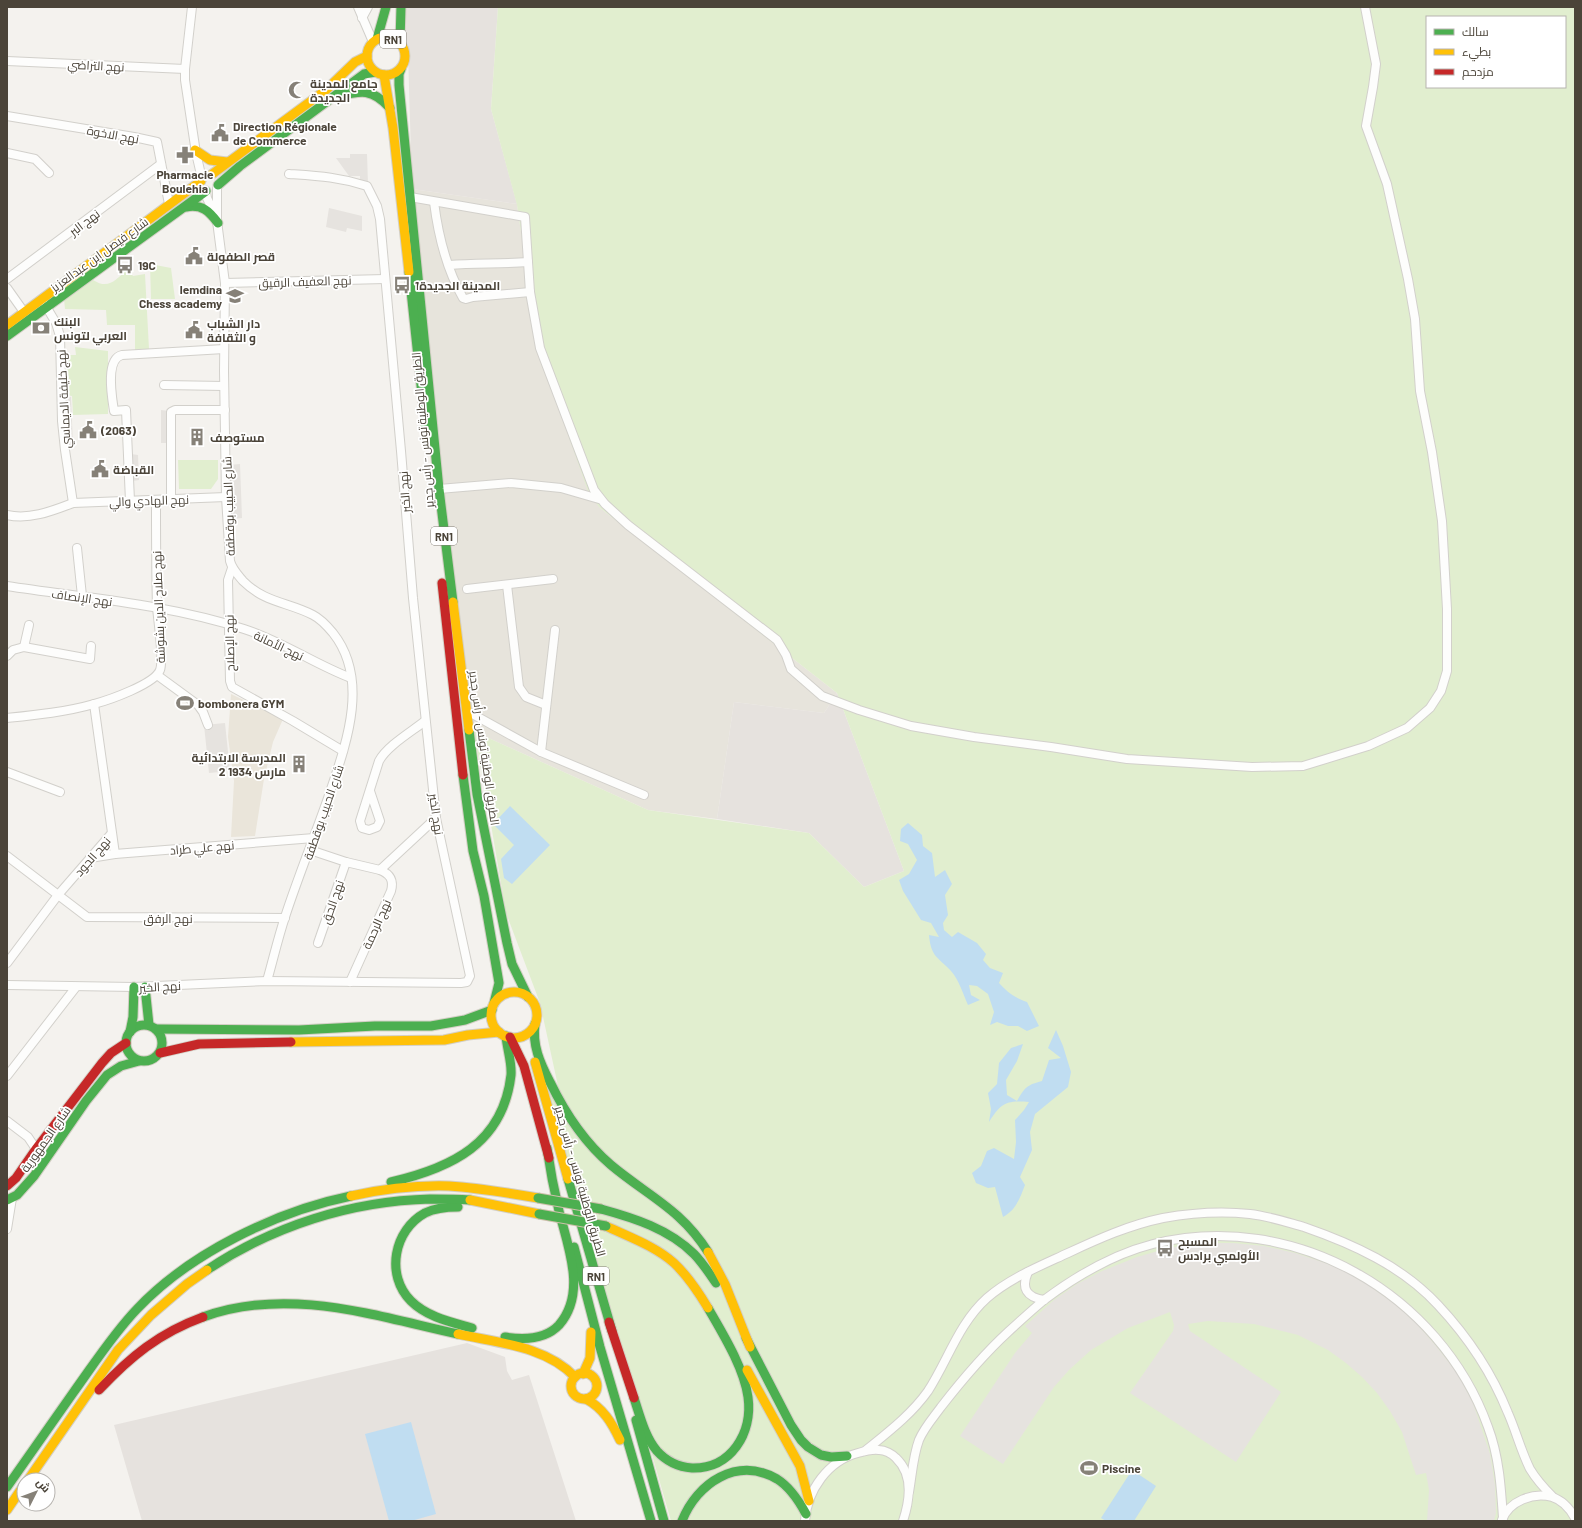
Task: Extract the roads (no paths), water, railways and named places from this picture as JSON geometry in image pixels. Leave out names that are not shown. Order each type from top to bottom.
[{"type":"main road","name":"RN1","points":[[380,74],[368,62],[367,56],[370,46],[375,41],[386,7]]},
{"type":"main road","name":"RN1","points":[[401,7],[400,42],[406,58],[401,69]]},
{"type":"main road","name":"RN1","points":[[375,41],[389,38],[400,42]]},
{"type":"main road","name":"شارع فيصل إبن عبدالعزيز","points":[[7,336],[44,303],[169,204],[326,90],[356,62],[367,56]]},
{"type":"main road","points":[[217,187],[218,180],[206,177],[202,187],[206,192],[211,192],[217,187],[240,166],[364,74],[397,73],[401,69]]},
{"type":"main road","name":"الطريق الوطنية تونس - رأس جدير","points":[[401,69],[398,85],[438,488],[478,794],[512,964],[528,997]]},
{"type":"main road","name":"الطريق الوطنية تونس - رأس جدير","points":[[380,74],[390,108],[422,405],[428,445],[464,793],[473,851],[484,896],[499,983],[493,1006]]},
{"type":"main road","points":[[334,97],[358,91],[367,91],[376,94],[390,108]]},
{"type":"main road","points":[[196,151],[210,160],[227,162]]},
{"type":"main road","name":"شارع فيصل إبن عبدالعزيز","points":[[7,325],[24,312],[44,303],[206,192]]},
{"type":"main road","points":[[184,208],[196,205],[203,207],[218,222]]},
{"type":"main road","points":[[7,1186],[16,1178],[36,1149],[102,1063],[111,1053],[126,1042],[133,1017],[134,987]]},
{"type":"main road","points":[[146,987],[152,1027],[163,1040],[160,1053]]},
{"type":"main road","points":[[130,1032],[138,1026],[299,1030],[375,1026],[431,1026],[465,1020],[493,1006],[498,998],[507,993],[518,992],[528,997]]},
{"type":"main road","name":"RN1","points":[[528,997],[532,1000],[536,1010],[536,1020],[532,1028]]},
{"type":"main road","name":"RN1","points":[[493,1006],[492,1020],[505,1035]]},
{"type":"main road","points":[[126,1042],[128,1052],[131,1056],[144,1062],[153,1059],[160,1053],[199,1044],[444,1040],[468,1035],[505,1035],[521,1037],[532,1028]]},
{"type":"main road","points":[[532,1028],[534,1041],[542,1067],[557,1097],[574,1125],[602,1158],[672,1210],[691,1228],[705,1246],[718,1271],[750,1347]]},
{"type":"main road","name":"الطريق الوطنية تونس - رأس جدير","points":[[532,1028],[530,1043],[588,1251],[610,1322],[664,1521]]},
{"type":"main road","points":[[7,1487],[118,1329],[138,1308],[168,1281],[201,1258],[251,1229],[288,1213],[333,1200],[363,1189],[440,1169],[464,1156],[478,1144],[489,1132],[498,1118],[507,1095],[511,1066],[505,1035]]},
{"type":"main road","name":"الطريق الوطنية تونس - رأس جدير","points":[[505,1035],[524,1066],[583,1278],[619,1416],[651,1521]]},
{"type":"main road","name":"شارع الجمهورية","points":[[10,1199],[22,1190],[34,1176],[97,1086],[112,1070],[139,1061]]},
{"type":"main road","points":[[512,1208],[449,1207],[429,1211],[418,1218],[400,1239],[397,1248],[395,1267],[399,1285],[404,1293],[420,1309],[433,1316],[498,1335],[526,1339],[537,1338],[547,1334],[559,1326],[571,1306],[574,1288],[570,1258],[554,1192],[546,1148]]},
{"type":"main road","points":[[333,1200],[390,1189],[438,1186],[487,1190],[601,1209],[629,1217],[655,1227],[690,1250],[717,1286],[791,1425],[801,1440],[808,1447],[822,1455],[832,1457],[847,1456]]},
{"type":"main road","points":[[34,1472],[118,1350],[150,1315],[215,1264],[261,1239],[314,1218],[364,1206],[400,1201],[456,1199],[488,1203],[606,1226],[634,1233],[652,1241],[680,1260],[695,1276],[708,1297],[800,1466],[809,1500]]},
{"type":"main road","points":[[606,1226],[656,1250],[677,1265],[695,1287],[724,1339],[745,1385],[749,1404],[748,1421],[742,1439],[730,1455],[714,1465],[698,1469],[680,1466],[664,1458],[660,1454],[644,1429],[610,1322]]},
{"type":"main road","points":[[67,1424],[122,1366],[145,1347],[168,1332],[194,1320],[215,1313],[272,1303],[307,1303],[330,1306],[521,1348],[542,1354],[579,1375],[592,1377],[596,1385],[594,1394],[586,1399]]},
{"type":"main road","points":[[592,1317],[591,1353],[589,1363],[571,1384],[572,1392],[578,1398],[586,1399],[595,1403],[610,1419],[635,1483],[646,1501]]},
{"type":"main road","points":[[64,1406],[75,1413]]},
{"type":"main road","points":[[682,1521],[689,1505],[709,1483],[729,1474],[750,1470],[768,1474],[782,1482],[797,1498],[805,1518]]},
{"type":"main road","points":[[7,1510],[16,1497]]},
{"type":"street","points":[[192,7],[185,69],[188,106],[196,151],[206,177]]},
{"type":"street","points":[[358,7],[362,18],[375,41]]},
{"type":"street","points":[[362,18],[368,7]]},
{"type":"street","points":[[410,197],[525,217],[530,292],[540,348],[591,485],[599,499],[628,525],[777,640],[786,655],[791,669],[822,696],[859,710],[911,726],[974,737],[1127,759],[1252,767],[1303,766],[1368,746],[1407,728],[1430,708],[1441,691],[1446,671],[1447,609],[1442,521],[1432,452],[1420,391],[1415,319],[1408,279],[1387,184],[1366,126],[1376,64],[1365,7]]},
{"type":"street","name":"نهج التراضي","points":[[7,61],[185,69]]},
{"type":"street","name":"نهج الاخوة","points":[[7,116],[157,142],[169,204]]},
{"type":"street","points":[[7,153],[35,159],[49,173]]},
{"type":"street","name":"نهج البر","points":[[7,279],[161,164]]},
{"type":"street","name":"نهج الخير","points":[[7,986],[76,988],[146,987],[267,981],[461,983],[468,982],[469,980],[470,976],[436,818],[425,721],[381,224],[377,206],[367,186],[346,179],[328,176],[289,174]]},
{"type":"street","name":"شارع الحبيب بوقطفة","points":[[217,187],[218,222],[225,283],[224,386],[226,497],[229,556],[232,568],[246,584],[262,596],[295,607],[314,616],[322,622],[332,632],[345,652],[349,661],[352,678],[351,711],[343,751],[310,850],[285,918],[267,981]]},
{"type":"street","points":[[206,192],[208,201],[218,222]]},
{"type":"street","points":[[434,202],[437,221],[449,265],[455,283],[464,299],[530,292]]},
{"type":"street","points":[[449,265],[470,263],[499,264],[528,262]]},
{"type":"street","name":"نهج العفيف الرقيق","points":[[225,283],[385,279]]},
{"type":"street","points":[[7,288],[24,312]]},
{"type":"street","name":"نهج خليفة الديماسي","points":[[44,303],[57,326],[60,336],[62,421],[73,503]]},
{"type":"street","points":[[130,501],[126,410],[114,411],[112,399],[112,368],[115,360],[117,357],[122,355],[224,349]]},
{"type":"street","points":[[164,385],[224,386]]},
{"type":"street","points":[[171,500],[171,412],[175,410],[225,410]]},
{"type":"street","points":[[438,488],[511,483],[561,488],[599,499]]},
{"type":"street","name":"نهج الهادي والي","points":[[7,515],[39,515],[73,503],[226,497]]},
{"type":"street","name":"نهج صلاح الدين بشوشة","points":[[7,718],[41,714],[94,704],[145,685],[157,675],[160,670],[161,659],[157,608],[156,500]]},
{"type":"street","points":[[77,548],[82,596]]},
{"type":"street","name":"نهج الإصلاح","points":[[232,568],[228,580],[230,681],[232,687],[316,734],[343,751]]},
{"type":"street","points":[[467,589],[553,579]]},
{"type":"street","points":[[507,585],[519,687],[526,697],[546,705]]},
{"type":"street","name":"نهج الإنصاف","points":[[7,586],[157,608]]},
{"type":"street","name":"نهج الأمانة","points":[[157,608],[229,624],[275,641],[332,670],[352,678]]},
{"type":"street","points":[[24,647],[29,625]]},
{"type":"street","points":[[541,752],[555,630]]},
{"type":"street","points":[[7,656],[13,650],[24,647],[90,659],[90,646]]},
{"type":"street","points":[[157,675],[198,705],[203,712],[208,725]]},
{"type":"street","name":"نهج الجود","points":[[7,963],[58,895],[112,834],[94,704]]},
{"type":"street","points":[[467,711],[541,752],[644,795]]},
{"type":"street","points":[[370,791],[380,761],[384,754],[425,721]]},
{"type":"street","points":[[7,772],[60,792]]},
{"type":"street","points":[[310,850],[346,862],[380,870],[436,818]]},
{"type":"street","points":[[112,834],[114,854]]},
{"type":"street","name":"نهج علي طراد","points":[[90,858],[114,854],[314,838]]},
{"type":"street","name":"نهج الرفق","points":[[7,856],[80,913],[90,917],[285,918]]},
{"type":"street","name":"نهج الحق","points":[[318,943],[346,862]]},
{"type":"street","name":"نهج الرحمة","points":[[350,982],[391,891],[391,878],[387,873],[380,870]]},
{"type":"street","points":[[7,1076],[76,988]]},
{"type":"street","points":[[7,1121],[28,1137],[36,1149]]},
{"type":"street","points":[[7,1229],[10,1199]]},
{"type":"street","points":[[865,1451],[916,1406],[927,1392],[961,1329],[977,1308],[998,1290],[1028,1272],[1112,1233],[1162,1218],[1206,1213],[1250,1214],[1291,1223],[1336,1238],[1381,1260],[1407,1278],[1437,1304],[1478,1356],[1494,1383],[1508,1412],[1530,1470],[1553,1497],[1572,1511],[1575,1518]]},
{"type":"street","points":[[903,1521],[918,1442],[933,1419],[972,1368],[1000,1340],[1044,1300],[1082,1275],[1123,1254],[1152,1245],[1176,1240],[1205,1237],[1243,1237],[1256,1239],[1282,1244],[1327,1257],[1345,1265],[1369,1279],[1407,1308],[1441,1342],[1458,1366],[1473,1392],[1488,1427],[1496,1453],[1501,1487],[1503,1519]]},
{"type":"street","points":[[1028,1272],[1024,1282],[1025,1289],[1030,1296],[1044,1300]]},
{"type":"street","points":[[805,1518],[809,1500],[822,1478],[831,1467],[847,1456],[865,1451],[881,1450],[892,1455],[902,1464],[908,1476],[909,1492]]},
{"type":"street","points":[[1503,1519],[1512,1506],[1524,1498],[1538,1495],[1553,1497]]},
{"type":"water","points":[[510,806],[550,845],[512,884],[504,878],[501,859],[514,845],[493,824]]},
{"type":"water","points":[[908,823],[922,835],[923,846],[932,853],[935,877],[945,870],[952,884],[945,895],[948,915],[943,923],[944,930],[952,937],[958,932],[977,943],[986,954],[983,960],[990,968],[1003,973],[999,983],[1019,999],[1027,1002],[1039,1026],[1027,1031],[1018,1026],[1008,1026],[997,1022],[990,1025],[994,1012],[988,994],[977,986],[969,985],[971,995],[980,1000],[968,1005],[954,975],[933,952],[929,935],[939,937],[931,923],[921,920],[903,891],[899,880],[909,874],[917,860],[908,844],[900,841],[901,829]]},
{"type":"water","points":[[1056,1030],[1063,1046],[1071,1072],[1068,1087],[1035,1114],[1030,1132],[1032,1150],[1020,1177],[1025,1185],[1014,1207],[1003,1217],[995,1187],[988,1188],[976,1183],[972,1173],[981,1166],[987,1151],[994,1148],[1014,1159],[1016,1142],[1015,1120],[1029,1102],[1009,1102],[1005,1104],[997,1111],[989,1122],[991,1109],[988,1093],[997,1084],[999,1063],[1011,1048],[1023,1044],[1017,1061],[1006,1080],[1007,1095],[1017,1101],[1027,1087],[1042,1081],[1049,1060],[1061,1058],[1048,1048]]},
{"type":"water","points":[[411,1422],[436,1514],[411,1521],[389,1521],[365,1434]]},
{"type":"water","points":[[1132,1470],[1156,1486],[1134,1521],[1106,1521],[1101,1518]]},
{"type":"place","name":"جامع المدينة الجديدة","points":[[297,90]]},
{"type":"place","name":"Direction Régionale de Commerce","points":[[220,133]]},
{"type":"place","name":"Pharmacie Boulehia","points":[[185,155]]},
{"type":"place","name":"قصر الطفولة","points":[[194,256]]},
{"type":"place","name":"19C","points":[[125,265]]},
{"type":"place","name":"المدينة الجديدة1","points":[[402,285]]},
{"type":"place","name":"lemdina Chess academy","points":[[235,296]]},
{"type":"place","name":"البنك العربي لتونس","points":[[41,328]]},
{"type":"place","name":"دار الشباب و الثقافة","points":[[194,330]]},
{"type":"place","name":"(2063)","points":[[88,430]]},
{"type":"place","name":"مستوصف","points":[[197,437]]},
{"type":"place","name":"القباضة","points":[[100,469]]},
{"type":"place","name":"bombonera GYM","points":[[185,703]]},
{"type":"place","name":"المدرسة الابتدائية 2 مارس 1934","points":[[299,764]]},
{"type":"place","name":"المسبح الأولمبي برادس","points":[[1165,1248]]},
{"type":"place","name":"Piscine","points":[[1089,1468]]}]
